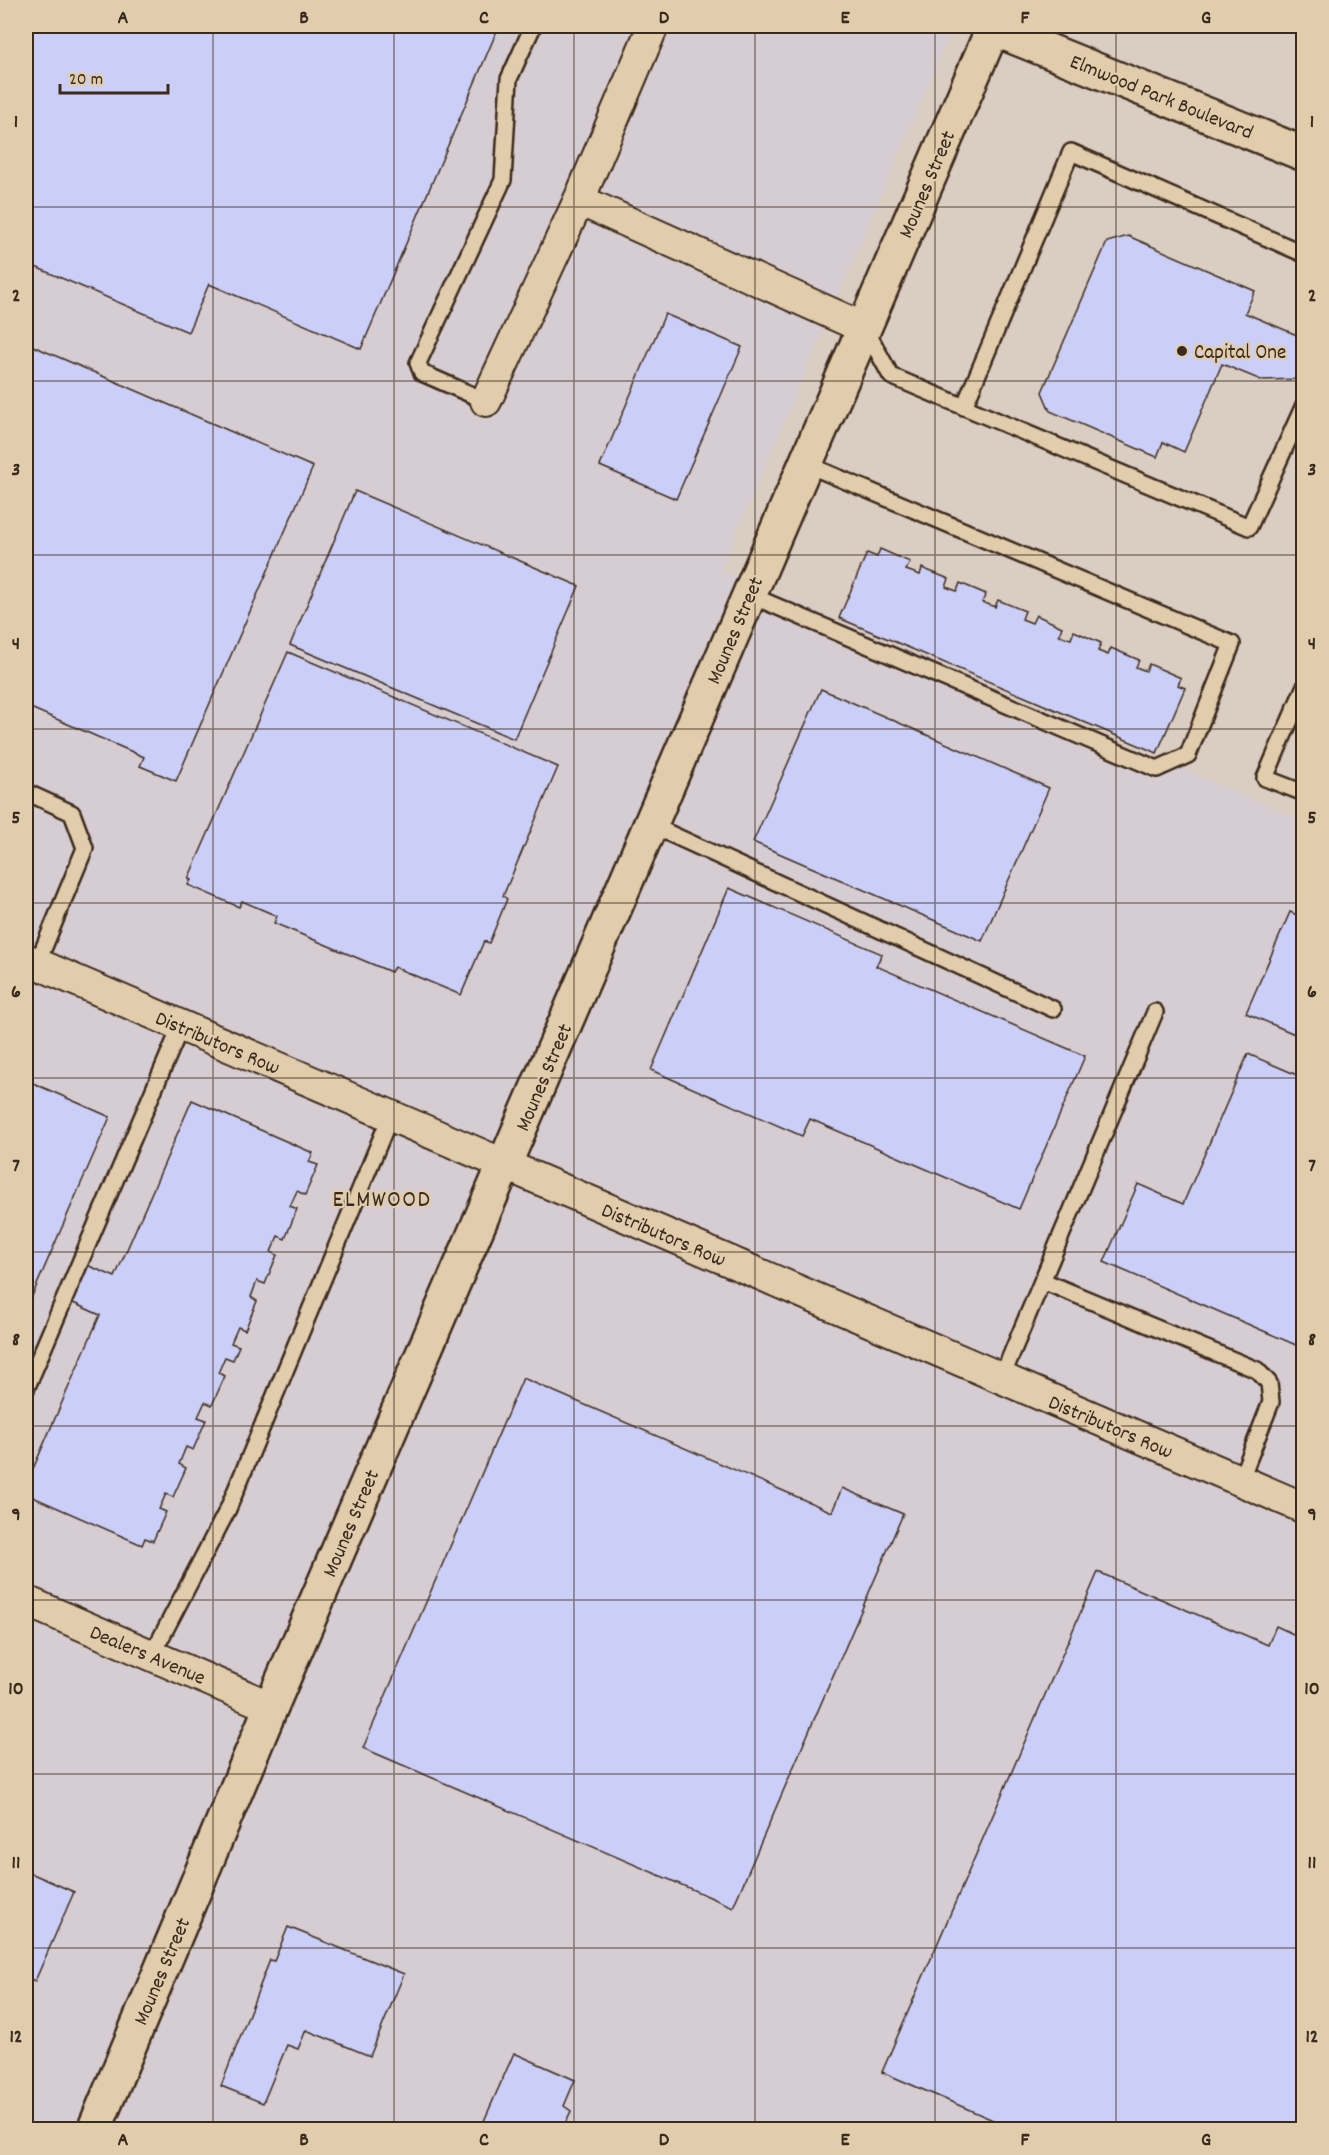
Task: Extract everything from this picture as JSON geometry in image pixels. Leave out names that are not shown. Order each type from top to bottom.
[{"type":"main road","name":"Elmwood Park Boulevard","points":[[991,26],[1304,154]]},
{"type":"main road","name":"Mounes Street","points":[[94,2130],[271,1707],[750,596],[991,26]]},
{"type":"street","points":[[486,401],[579,200],[653,26]]},
{"type":"street","points":[[579,200],[864,328]]},
{"type":"street","name":"Distributors Row","points":[[31,962],[1304,1508]]},
{"type":"street","name":"Dealers Avenue","points":[[26,1601],[271,1707]]},
{"type":"lane","points":[[486,401],[422,373],[418,363],[503,180],[509,79],[533,26]]},
{"type":"lane","points":[[964,407],[1071,152],[1304,254]]},
{"type":"lane","points":[[864,328],[891,376],[1249,526],[1304,405]]},
{"type":"lane","points":[[750,596],[1157,769],[1188,754],[1232,644],[806,464]]},
{"type":"lane","points":[[1304,688],[1265,778],[1304,793]]},
{"type":"lane","points":[[26,792],[72,813],[85,848],[31,962]]},
{"type":"lane","points":[[651,825],[1053,1009]]},
{"type":"lane","points":[[1001,1379],[1155,1012]]},
{"type":"lane","points":[[26,1389],[181,1026]]},
{"type":"lane","points":[[152,1655],[228,1509],[390,1117]]},
{"type":"lane","points":[[1042,1281],[1257,1370],[1269,1383],[1271,1402],[1240,1481]]},
{"type":"shaded area","points":[[26,26],[924,26],[949,36],[721,570],[1303,821],[1303,2129],[26,2130]]},
{"type":"building","points":[[26,26],[499,26],[361,349],[209,284],[188,332],[26,263]]},
{"type":"building","name":"Capital One","points":[[1128,236],[1255,291],[1245,313],[1304,338],[1304,379],[1261,380],[1222,364],[1184,452],[1163,442],[1157,457],[1050,411],[1042,392],[1107,242]]},
{"type":"building","points":[[665,314],[742,347],[676,499],[600,466]]},
{"type":"building","points":[[26,343],[313,467],[176,781],[140,766],[144,757],[26,706]]},
{"type":"building","points":[[355,491],[579,586],[514,739],[290,645]]},
{"type":"building","points":[[880,549],[910,562],[906,570],[920,575],[922,568],[949,579],[946,587],[957,591],[960,583],[986,594],[982,602],[995,607],[998,600],[1025,611],[1022,619],[1032,623],[1036,615],[1062,627],[1059,635],[1071,639],[1074,631],[1101,643],[1098,651],[1108,655],[1111,648],[1139,660],[1136,667],[1146,671],[1149,664],[1181,678],[1178,685],[1185,688],[1157,753],[839,618],[867,553],[877,557]]},
{"type":"building","points":[[288,652],[558,767],[503,896],[507,899],[489,943],[484,941],[461,995],[394,967],[391,972],[274,923],[277,916],[242,901],[239,907],[188,885],[191,880],[188,879]]},
{"type":"building","points":[[821,689],[1049,788],[982,941],[753,842]]},
{"type":"building","points":[[729,888],[882,954],[876,966],[1085,1056],[1019,1209],[810,1119],[802,1136],[651,1070]]},
{"type":"building","points":[[1290,912],[1304,918],[1304,1038],[1246,1013]]},
{"type":"building","points":[[1248,1054],[1304,1078],[1303,1348],[1104,1262],[1138,1184],[1183,1204]]},
{"type":"building","points":[[26,1080],[110,1117],[26,1310]]},
{"type":"building","points":[[192,1100],[313,1153],[309,1162],[318,1165],[305,1195],[297,1191],[290,1206],[297,1209],[285,1239],[278,1236],[271,1252],[277,1255],[265,1284],[257,1281],[251,1297],[257,1301],[245,1330],[238,1327],[231,1343],[239,1346],[233,1360],[225,1357],[218,1373],[225,1376],[212,1405],[205,1402],[198,1417],[206,1420],[193,1450],[186,1447],[179,1464],[186,1468],[173,1497],[166,1494],[159,1509],[166,1512],[153,1541],[145,1538],[142,1545],[26,1494],[26,1485],[100,1315],[71,1302],[87,1265],[115,1277]]},
{"type":"building","points":[[523,1378],[832,1512],[842,1488],[903,1514],[733,1907],[363,1748]]},
{"type":"building","points":[[1098,1572],[1268,1645],[1276,1626],[1304,1639],[1304,2130],[1016,2130],[882,2072]]},
{"type":"building","points":[[26,1871],[74,1892],[35,1981],[26,1977]]},
{"type":"building","points":[[288,1927],[404,1974],[370,2056],[306,2030],[298,2049],[287,2045],[263,2103],[221,2086],[270,1960],[274,1961]]},
{"type":"building","points":[[514,2053],[575,2080],[564,2106],[571,2111],[562,2130],[480,2130]]},
{"type":"place","name":"Capital One","points":[[1182,351]]},
{"type":"district","name":"ELMWOOD","points":[[382,1198]]}]
